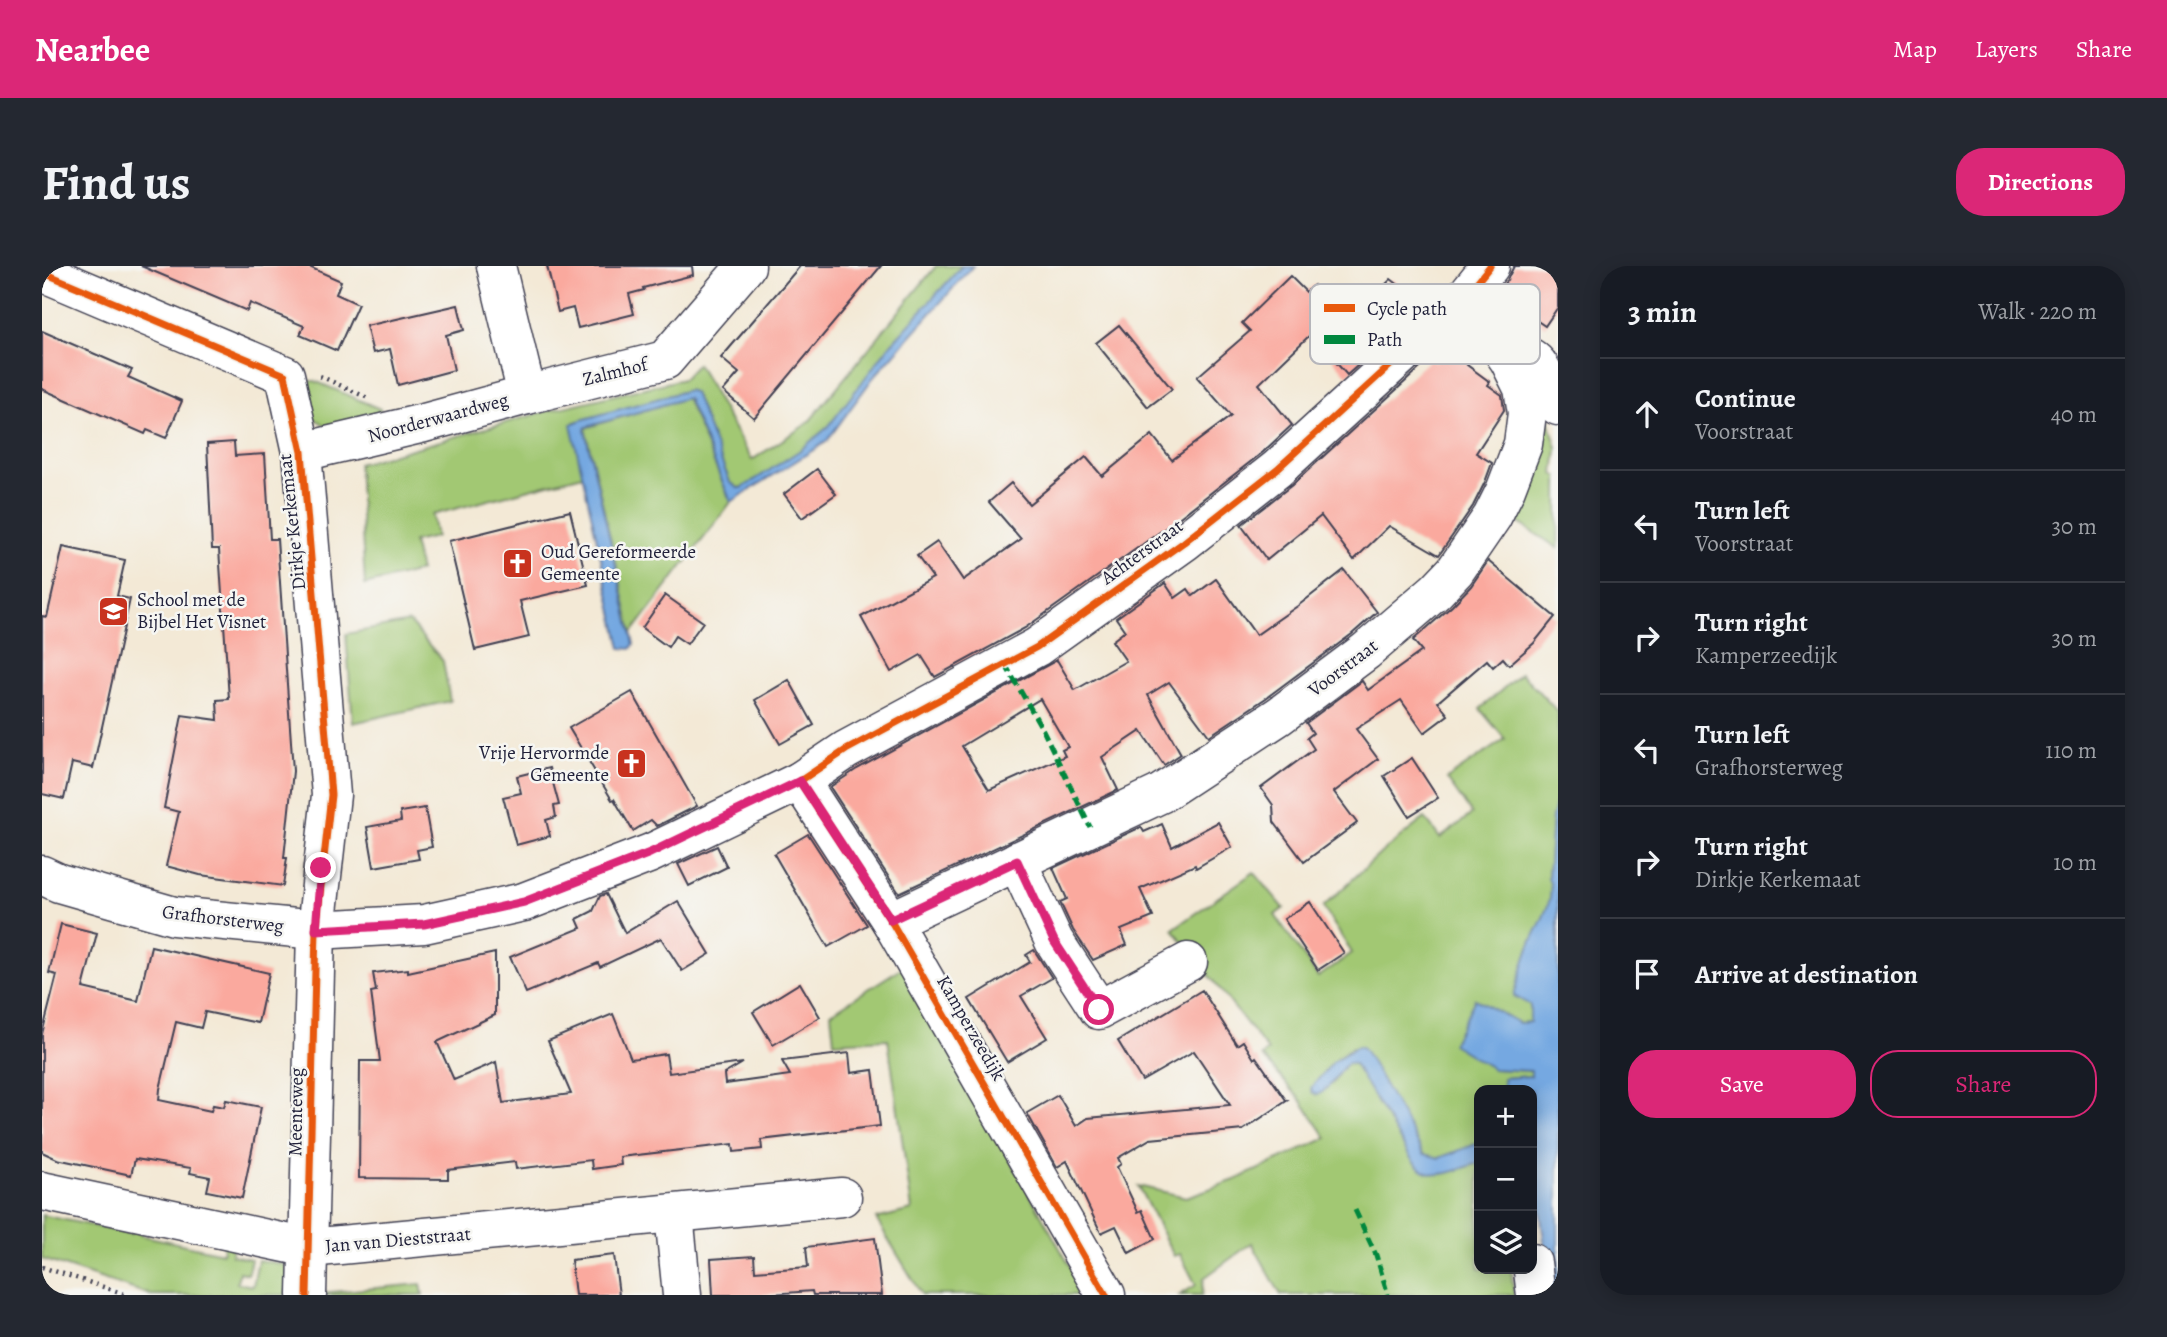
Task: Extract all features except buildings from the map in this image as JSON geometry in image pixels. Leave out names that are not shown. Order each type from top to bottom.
[{"type":"street","name":"Noorderwaardweg","points":[[302,452],[527,395],[496,266]]},
{"type":"street","name":"Zalmhof","points":[[527,395],[665,360],[746,266]]},
{"type":"street","name":"Achterstraat","points":[[1476,284],[1490,266]]},
{"type":"street","points":[[42,272],[285,375]]},
{"type":"street","name":"Achterstraat","points":[[800,781],[846,750],[1037,647],[1184,542],[1277,469],[1392,364]]},
{"type":"street","name":"Voorstraat","points":[[891,920],[1160,794],[1279,716],[1366,651],[1436,591],[1455,570],[1492,517],[1505,491],[1522,444],[1527,413],[1526,401],[1523,388],[1511,364]]},
{"type":"street","points":[[1538,364],[1558,405]]},
{"type":"street","name":"Dirkje Kerkemaat","points":[[285,375],[302,452],[331,795],[316,930]]},
{"type":"street","name":"Kamperzeedijk","points":[[800,781],[891,920],[1106,1295]]},
{"type":"street","name":"Grafhorsterweg","points":[[42,875],[59,883],[174,916],[316,930],[424,924],[524,902],[650,853],[800,781]]},
{"type":"street","points":[[1017,861],[1054,941],[1099,1010],[1188,962]]},
{"type":"street","name":"Meenteweg","points":[[307,1295],[316,930]]},
{"type":"street","name":"Jan van Dieststraat","points":[[42,1191],[309,1248],[842,1197]]},
{"type":"street","points":[[674,1214],[682,1295]]},
{"type":"street","points":[[1533,1274],[1536,1295]]},
{"type":"path","points":[[285,375],[313,373],[374,401]]},
{"type":"path","points":[[42,1267],[128,1295]]},
{"type":"green space","points":[[936,266],[962,266],[891,344],[828,427],[799,451],[746,486],[738,488],[730,482],[694,393],[688,390],[574,422],[572,427],[583,475],[432,515],[436,537],[413,542],[420,571],[365,585],[358,464],[551,410],[683,379],[697,364],[752,460],[808,423]]},
{"type":"green space","points":[[315,381],[380,409],[381,415],[335,431],[310,416],[306,384]]},
{"type":"green space","points":[[686,398],[731,502],[632,633],[585,428]]},
{"type":"green space","points":[[1547,413],[1557,448],[1554,474],[1558,477],[1558,548],[1511,518]]},
{"type":"green space","points":[[409,622],[443,661],[450,701],[353,723],[346,634]]},
{"type":"green space","points":[[1521,673],[1558,712],[1558,792],[1552,818],[1548,878],[1552,882],[1554,894],[1548,914],[1531,942],[1530,1022],[1519,1023],[1475,999],[1493,1069],[1531,1071],[1532,1076],[1504,1078],[1504,1085],[1474,1085],[1474,1145],[1439,1158],[1424,1154],[1365,1051],[1351,1048],[1333,1062],[1311,1088],[1317,1095],[1334,1082],[1348,1063],[1354,1064],[1412,1160],[1420,1167],[1428,1172],[1443,1174],[1474,1165],[1474,1274],[1512,1274],[1514,1295],[1281,1295],[1252,1243],[1204,1278],[1202,1295],[1180,1295],[1196,1285],[1180,1254],[1174,1256],[1138,1186],[1186,1197],[1235,1180],[1327,1138],[1301,1100],[1262,1056],[1268,1051],[1173,929],[1254,872],[1284,908],[1275,915],[1318,977],[1352,953],[1323,907],[1382,852],[1425,818],[1440,838],[1472,814],[1447,779],[1505,739],[1480,709]]},
{"type":"green space","points":[[903,967],[1086,1295],[922,1295],[876,1219],[912,1210],[888,1039],[834,1042],[831,1013]]},
{"type":"green space","points":[[42,1215],[131,1234],[133,1225],[141,1226],[140,1235],[222,1253],[224,1244],[233,1246],[231,1255],[251,1259],[248,1274],[239,1272],[237,1283],[253,1286],[258,1260],[283,1264],[289,1268],[289,1295],[151,1295],[42,1259]]},
{"type":"green space","points":[[421,1284],[423,1295],[321,1295],[321,1293]]},
{"type":"water","points":[[962,266],[973,266],[873,378],[826,442],[731,502],[687,398],[586,427],[634,644],[631,649],[621,648],[571,424],[688,390],[694,393],[730,482],[742,488],[799,451],[828,427],[891,344]]},
{"type":"water","points":[[1558,792],[1558,1295],[1551,1295],[1537,1187],[1537,1085],[1504,1085],[1503,1078],[1531,1076],[1531,1071],[1493,1069],[1452,1044],[1475,999],[1519,1023],[1530,1022],[1530,1005],[1514,996],[1528,949],[1551,893],[1548,878],[1552,818]]},
{"type":"water","points":[[1356,1047],[1362,1047],[1424,1154],[1439,1158],[1474,1145],[1474,1165],[1443,1174],[1427,1172],[1420,1168],[1412,1160],[1354,1064],[1348,1063],[1322,1092],[1317,1095],[1313,1093],[1311,1088],[1333,1062]]},
{"type":"marked path","points":[[1005,664],[1043,730],[1090,827]]},
{"type":"marked path","points":[[1355,1210],[1376,1255],[1388,1295]]},
{"type":"cycle path","points":[[1475,284],[1490,266]]},
{"type":"cycle path","points":[[42,272],[285,375],[302,452],[331,795],[316,930],[307,1295]]},
{"type":"cycle path","points":[[1106,1295],[891,921],[800,781],[846,750],[1037,647],[1184,542],[1277,469],[1392,364]]},
{"type":"place","name":"Oud Gereformeerde Gemeente","points":[[518,563]]},
{"type":"place","name":"School met de Bijbel Het Visnet","points":[[114,611]]},
{"type":"place","name":"Vrije Hervormde Gemeente","points":[[632,764]]},
{"type":"route","points":[[321,868],[316,930],[424,924],[524,902],[650,853],[800,781],[891,920],[1017,861],[1054,941],[1099,1010]]}]
